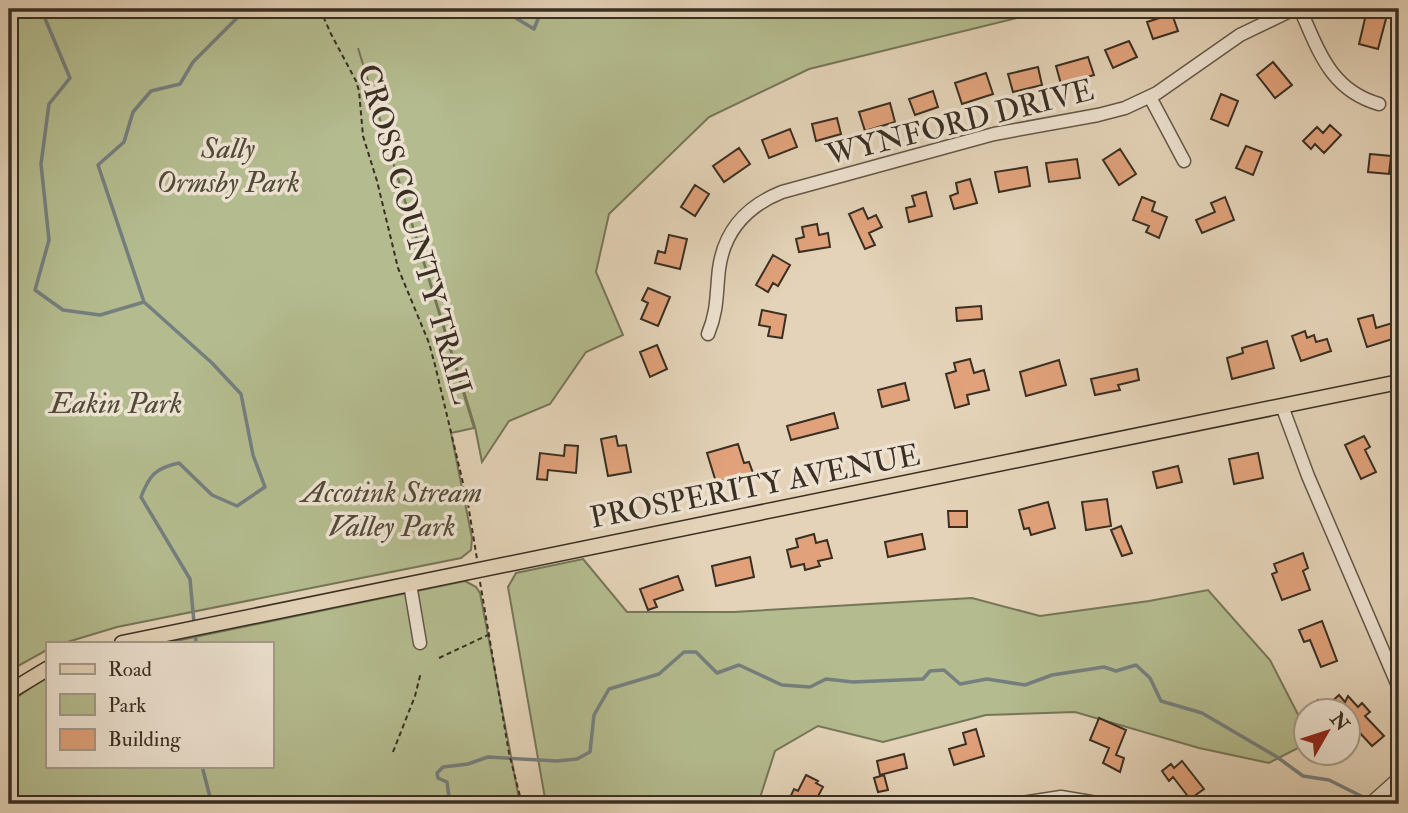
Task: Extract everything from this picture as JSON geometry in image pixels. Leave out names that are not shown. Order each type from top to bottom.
[{"type":"main road","name":"PROSPERITY AVENUE","points":[[127,642],[1399,382]]},
{"type":"main road","points":[[9,692],[46,670]]},
{"type":"street","name":"WYNFORD DRIVE","points":[[708,334],[718,304],[719,272],[727,240],[745,214],[765,199],[994,134],[1125,108],[1150,97],[1240,35],[1294,9]]},
{"type":"street","points":[[1300,9],[1330,72],[1353,93],[1379,104]]},
{"type":"street","points":[[1150,97],[1184,160]]},
{"type":"street","points":[[1282,406],[1308,476],[1399,688]]},
{"type":"street","points":[[410,584],[420,643]]},
{"type":"street","points":[[1375,800],[1399,778]]},
{"type":"street","points":[[1015,804],[1060,797],[1103,804]]},
{"type":"path","name":"CROSS COUNTY TRAIL","points":[[320,9],[359,91],[363,135],[398,268],[429,343],[435,365],[468,504],[509,753],[522,804]]},
{"type":"path","points":[[439,658],[488,635]]},
{"type":"path","points":[[393,752],[415,696],[421,671]]},
{"type":"green space","points":[[9,9],[557,9],[566,15],[587,9],[1054,9],[809,69],[709,117],[609,214],[596,272],[623,335],[586,352],[550,404],[509,421],[482,462],[475,427],[358,48],[474,428],[451,433],[472,538],[471,550],[461,558],[117,627],[67,642],[46,642],[46,651],[9,671]]},
{"type":"green space","points":[[583,559],[627,612],[734,612],[972,598],[1040,616],[1208,590],[1270,660],[1292,703],[1292,751],[1269,763],[1199,748],[1075,712],[986,715],[883,742],[818,726],[775,751],[758,804],[546,804],[508,587],[516,573]]},
{"type":"green space","name":"Accotink Stream Valley Park","points":[[465,581],[476,587],[480,593],[520,804],[9,804],[9,703],[46,677],[46,768],[273,768],[273,642],[171,642]]},
{"type":"building","points":[[1367,10],[1387,15],[1378,49],[1359,44]]},
{"type":"building","points":[[1172,14],[1178,31],[1153,39],[1147,22]]},
{"type":"building","points":[[1129,41],[1137,57],[1113,68],[1105,50]]},
{"type":"building","points":[[1088,57],[1094,75],[1061,84],[1056,66]]},
{"type":"building","points":[[1273,62],[1292,85],[1275,98],[1257,75]]},
{"type":"building","points":[[1038,67],[1042,85],[1013,92],[1008,74]]},
{"type":"building","points":[[986,73],[993,94],[962,104],[955,83]]},
{"type":"building","points":[[933,91],[938,107],[915,115],[909,99]]},
{"type":"building","points":[[1221,94],[1238,101],[1228,126],[1211,119]]},
{"type":"building","points":[[890,103],[895,122],[865,131],[859,112]]},
{"type":"building","points":[[837,118],[841,134],[816,141],[812,124]]},
{"type":"building","points":[[1330,125],[1341,135],[1324,153],[1315,144],[1311,149],[1303,141],[1317,127],[1323,133]]},
{"type":"building","points":[[790,129],[797,147],[769,158],[762,140]]},
{"type":"building","points":[[1246,146],[1262,152],[1253,175],[1236,168]]},
{"type":"building","points":[[739,148],[750,164],[724,182],[713,166]]},
{"type":"building","points":[[1120,149],[1136,174],[1119,185],[1103,160]]},
{"type":"building","points":[[1370,154],[1391,156],[1389,174],[1368,172]]},
{"type":"building","points":[[1077,159],[1080,178],[1049,182],[1046,163]]},
{"type":"building","points":[[1027,167],[1030,186],[999,192],[995,172]]},
{"type":"building","points":[[970,179],[977,203],[954,209],[950,196],[958,193],[956,183]]},
{"type":"building","points":[[695,185],[709,194],[695,216],[681,207]]},
{"type":"building","points":[[926,192],[932,216],[909,222],[906,208],[915,206],[912,196]]},
{"type":"building","points":[[1142,197],[1155,202],[1152,211],[1167,217],[1159,238],[1146,232],[1149,226],[1133,220]]},
{"type":"building","points":[[1225,197],[1234,220],[1202,233],[1196,220],[1215,212],[1211,203]]},
{"type":"building","points":[[863,208],[868,219],[876,215],[882,227],[869,233],[875,245],[865,249],[849,214]]},
{"type":"building","points":[[817,224],[819,235],[828,233],[830,247],[799,252],[796,239],[804,237],[802,227]]},
{"type":"building","points":[[669,235],[687,239],[680,269],[655,263],[658,251],[665,253]]},
{"type":"building","points":[[773,255],[790,265],[778,286],[773,283],[768,292],[756,285]]},
{"type":"building","points":[[648,288],[670,297],[658,326],[641,319],[648,303],[642,300]]},
{"type":"building","points":[[981,306],[982,319],[957,321],[956,308]]},
{"type":"building","points":[[762,310],[786,315],[782,338],[768,336],[770,327],[759,325]]},
{"type":"building","points":[[1373,315],[1376,328],[1399,321],[1399,337],[1367,347],[1358,319]]},
{"type":"building","points":[[1305,331],[1307,338],[1314,335],[1316,342],[1327,339],[1331,351],[1301,361],[1292,336]]},
{"type":"building","points":[[1267,341],[1274,368],[1232,379],[1227,358],[1243,353],[1242,348]]},
{"type":"building","points":[[657,345],[667,369],[650,377],[640,352]]},
{"type":"building","points":[[970,359],[974,373],[984,370],[989,390],[967,395],[969,404],[955,408],[946,374],[956,371],[954,363]]},
{"type":"building","points":[[1059,360],[1066,385],[1026,396],[1020,372]]},
{"type":"building","points":[[1137,369],[1139,380],[1118,385],[1120,390],[1095,395],[1091,379]]},
{"type":"building","points":[[905,383],[909,400],[882,407],[878,390]]},
{"type":"building","points":[[834,413],[838,428],[791,440],[787,426]]},
{"type":"building","points":[[616,436],[618,446],[626,445],[631,472],[608,476],[601,439]]},
{"type":"building","points":[[1364,436],[1370,447],[1365,450],[1376,472],[1361,479],[1345,445]]},
{"type":"building","points":[[738,444],[744,463],[749,462],[753,473],[716,482],[707,453]]},
{"type":"building","points":[[565,445],[578,446],[576,473],[548,470],[547,480],[537,479],[540,453],[564,456]]},
{"type":"building","points":[[1258,453],[1263,478],[1234,484],[1229,459]]},
{"type":"building","points":[[1178,466],[1182,482],[1157,488],[1153,472]]},
{"type":"building","points":[[1107,499],[1111,526],[1086,530],[1082,502]]},
{"type":"building","points":[[1048,502],[1055,528],[1031,535],[1029,528],[1024,529],[1019,510]]},
{"type":"building","points":[[948,511],[967,511],[967,527],[949,527]]},
{"type":"building","points":[[1121,526],[1132,553],[1122,556],[1111,530]]},
{"type":"building","points":[[814,534],[816,543],[827,540],[832,558],[818,561],[820,566],[805,570],[804,564],[791,567],[787,550],[798,547],[796,539]]},
{"type":"building","points":[[922,534],[925,549],[888,557],[885,542]]},
{"type":"building","points":[[1303,553],[1308,568],[1303,571],[1310,590],[1282,600],[1272,574],[1277,572],[1274,564]]},
{"type":"building","points":[[750,557],[754,577],[716,586],[712,566]]},
{"type":"building","points":[[678,576],[683,590],[654,600],[657,607],[648,610],[640,589]]},
{"type":"building","points":[[1322,621],[1337,661],[1321,667],[1310,640],[1304,642],[1299,630]]},
{"type":"building","points":[[1362,703],[1370,712],[1365,716],[1384,736],[1372,746],[1362,735]]},
{"type":"building","points":[[1099,718],[1126,730],[1116,755],[1124,758],[1120,772],[1103,763],[1109,748],[1090,740]]},
{"type":"building","points":[[976,729],[984,756],[954,765],[949,749],[966,744],[963,733]]},
{"type":"building","points":[[904,754],[907,768],[880,775],[877,761]]},
{"type":"building","points":[[1182,761],[1204,789],[1190,799],[1173,777],[1169,781],[1162,771],[1171,764],[1174,768]]},
{"type":"building","points":[[806,775],[823,787],[816,800],[808,797],[805,804],[787,804],[794,789],[798,791]]},
{"type":"building","points":[[884,775],[888,790],[878,792],[874,778]]},
{"type":"waterway","points":[[41,9],[70,78],[49,104],[41,164],[49,240],[35,290],[63,310],[100,315],[144,302],[212,363],[241,394],[253,455],[265,487],[237,506],[212,495],[179,463],[159,470],[147,484],[141,497],[190,579],[194,623]]},
{"type":"waterway","points":[[144,302],[98,165],[124,142],[133,112],[151,91],[180,84],[193,62],[246,9]]},
{"type":"waterway","points":[[501,9],[534,29],[542,9]]},
{"type":"waterway","points":[[195,631],[196,642]]},
{"type":"waterway","points":[[450,804],[447,782],[438,778],[437,773],[443,767],[468,764],[488,757],[557,761],[577,759],[590,752],[594,715],[609,689],[659,674],[684,652],[696,652],[717,673],[739,665],[782,685],[810,687],[826,679],[853,682],[923,679],[930,671],[944,670],[960,684],[987,679],[1025,685],[1052,675],[1104,667],[1116,671],[1136,665],[1150,678],[1161,701],[1202,713],[1277,757],[1303,776],[1329,780],[1369,800]]},
{"type":"waterway","points":[[203,768],[214,804]]},
{"type":"park label","name":"Sally Ormsby Park","points":[[228,165]]},
{"type":"park label","name":"Eakin Park","points":[[116,403]]}]
